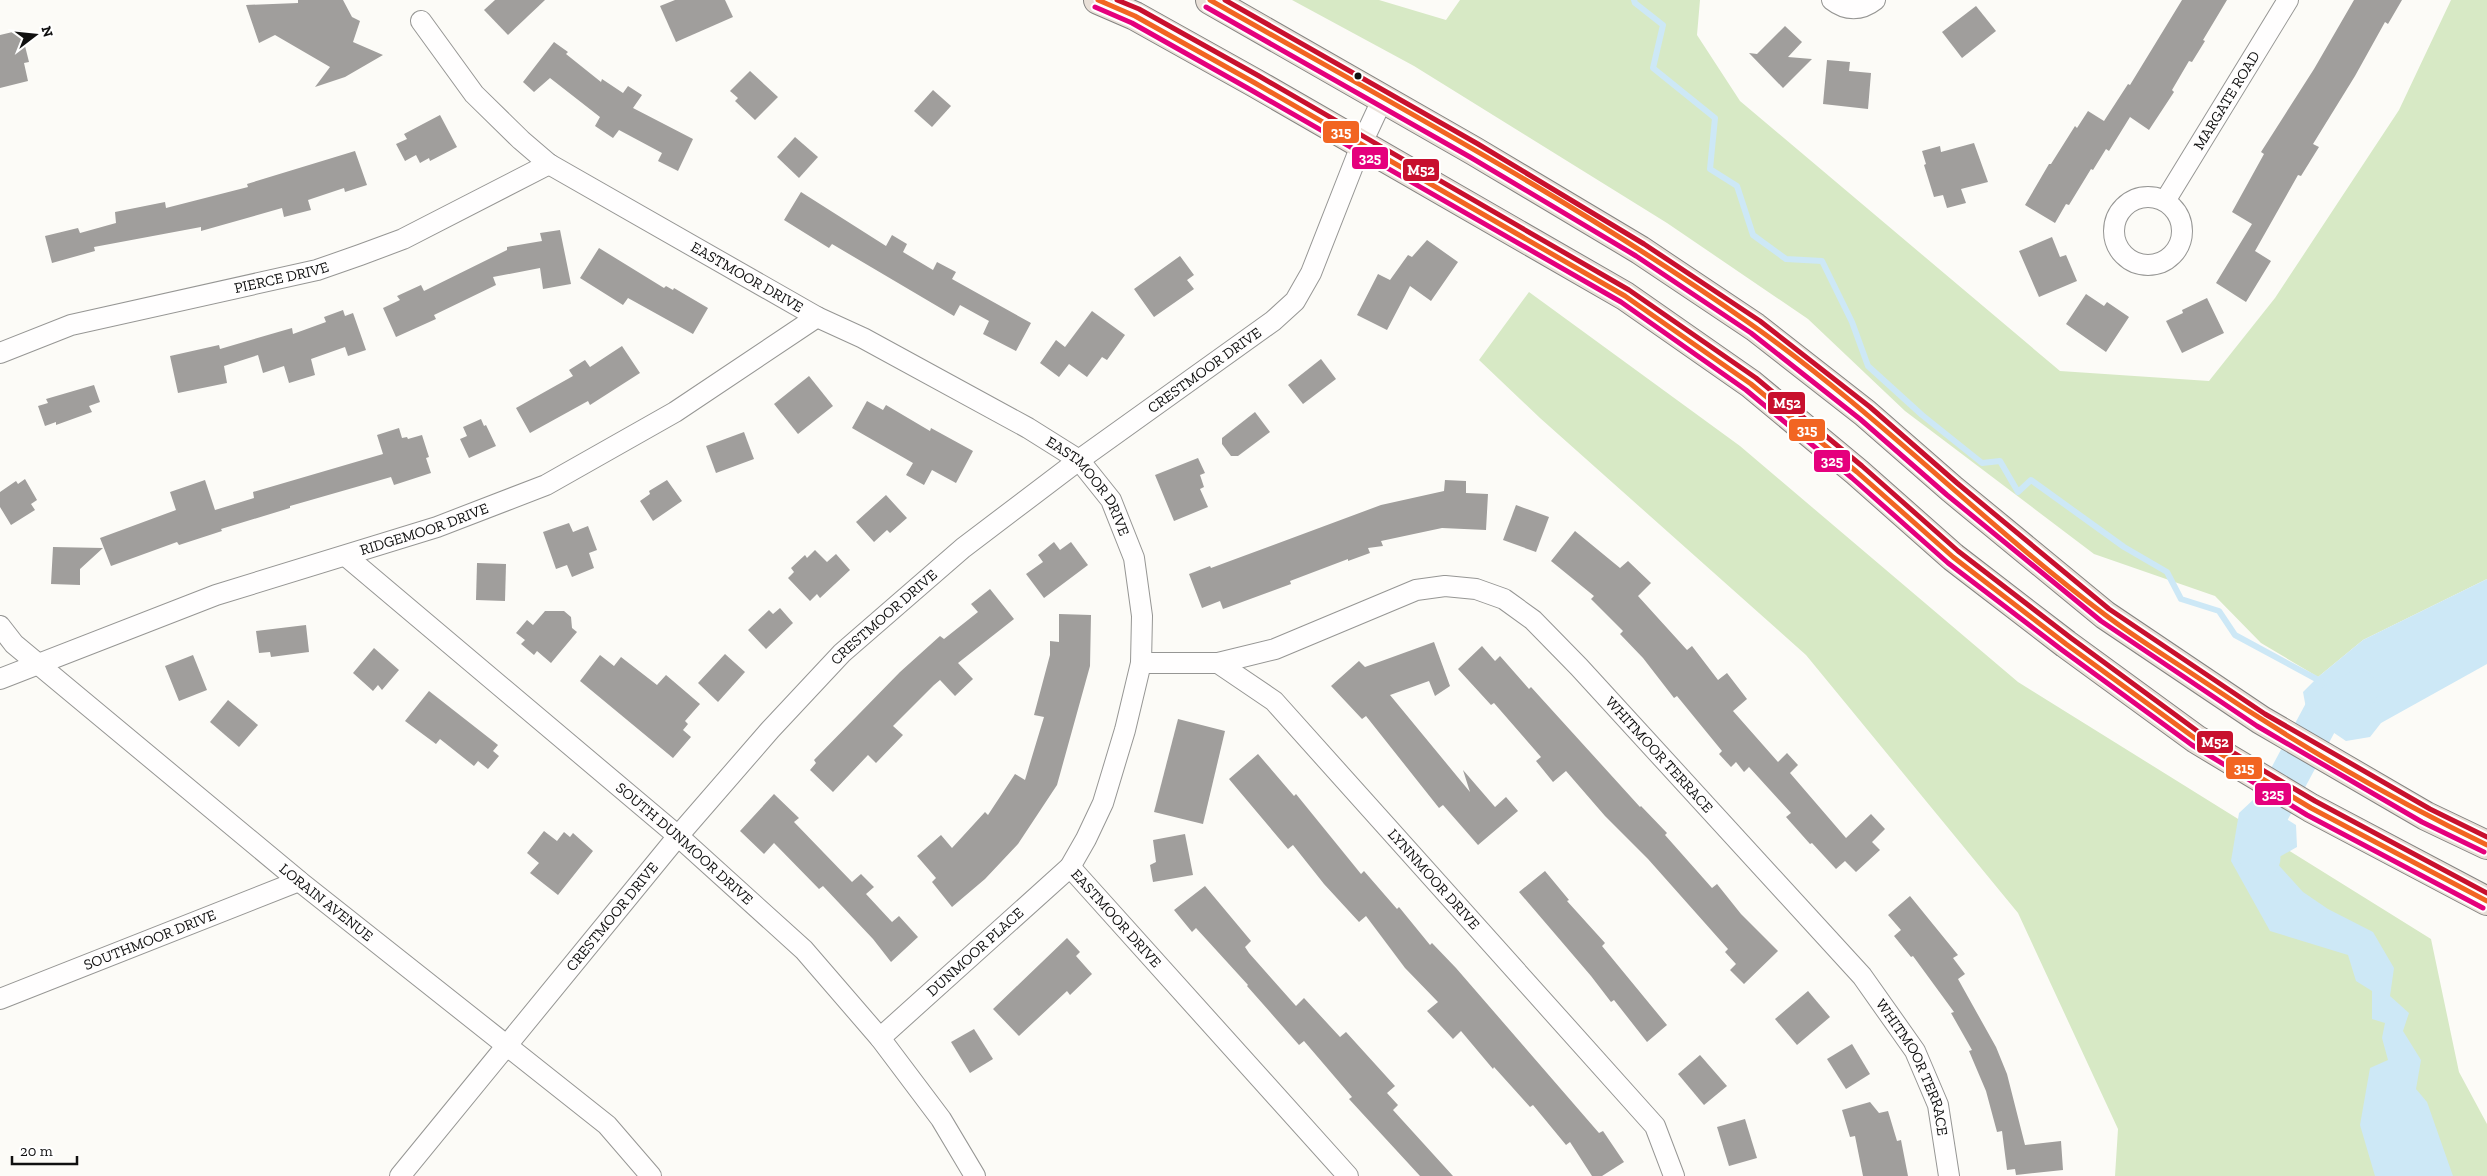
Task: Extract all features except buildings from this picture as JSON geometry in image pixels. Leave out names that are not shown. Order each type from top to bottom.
[{"type":"highway","points":[[1098,0],[1135,16],[1362,143],[1625,296],[1751,384],[1983,580],[2196,738],[2312,808],[2487,901]]},
{"type":"highway","points":[[1210,0],[1383,98],[1640,250],[1755,327],[1866,413],[1952,489],[2105,616],[2261,720],[2426,816],[2487,845]]},
{"type":"street","points":[[1832,0],[1849,9],[1860,8],[1875,0]]},
{"type":"street","name":"MARGATE ROAD","points":[[2165,201],[2288,0]]},
{"type":"street","name":"EASTMOOR DRIVE","points":[[421,21],[474,94],[521,140],[549,164],[817,317],[863,338],[1012,419],[1079,460],[1111,500],[1134,558],[1142,616],[1141,663],[1125,730],[1103,803],[1070,867],[1348,1176]]},
{"type":"street","name":"CRESTMOOR DRIVE","points":[[400,1176],[508,1047],[678,836],[770,730],[842,654],[963,548],[1079,460],[1273,321],[1295,301],[1311,273],[1362,143],[1383,98]]},
{"type":"street","name":"PIERCE DRIVE","points":[[0,353],[71,325],[317,270],[360,256],[403,239],[549,164]]},
{"type":"street","name":"RIDGEMOOR DRIVE","points":[[0,679],[216,595],[437,527],[546,485],[674,412],[817,317]]},
{"type":"street","name":"SOUTH DUNMOOR DRIVE","points":[[346,556],[678,836],[804,950],[880,1038],[941,1119],[975,1176]]},
{"type":"street","name":"WHITMOOR TERRACE","points":[[1218,663],[1275,649],[1416,590],[1445,586],[1476,589],[1504,599],[1532,620],[1579,667],[1862,976],[1915,1051],[1938,1105],[1949,1176]]},
{"type":"street","name":"LORAIN AVENUE","points":[[0,626],[14,644],[299,881],[607,1125],[651,1176]]},
{"type":"street","points":[[1141,663],[1218,663]]},
{"type":"street","name":"LYNNMOOR DRIVE","points":[[1218,663],[1274,701],[1655,1126],[1674,1176]]},
{"type":"street","name":"DUNMOOR PLACE","points":[[880,1038],[1070,867]]},
{"type":"street","name":"SOUTHMOOR DRIVE","points":[[0,1000],[299,881]]},
{"type":"green space","points":[[1292,0],[1379,0],[1446,20],[1460,0],[1700,0],[1697,35],[1740,101],[2060,371],[2209,381],[2275,298],[2399,110],[2451,0],[2487,0],[2487,579],[2363,640],[2318,677],[2261,643],[2215,596],[2094,554],[1905,411],[1808,319],[1667,223],[1414,66]]},
{"type":"green space","points":[[1529,292],[1740,446],[2018,682],[2431,939],[2459,1072],[2487,1124],[2487,1176],[2115,1176],[2118,1129],[2018,913],[1806,655],[1540,418],[1479,360]]},
{"type":"water","points":[[2487,579],[2487,664],[2381,723],[2370,737],[2346,741],[2318,722],[2308,719],[2303,692],[2318,677],[2363,640]]},
{"type":"water","points":[[2254,799],[2296,825],[2297,847],[2274,860],[2303,892],[2328,909],[2373,932],[2394,968],[2390,996],[2409,1013],[2403,1031],[2421,1060],[2416,1089],[2427,1102],[2453,1176],[2375,1176],[2360,1125],[2370,1068],[2388,1060],[2382,1038],[2385,1023],[2372,1019],[2372,991],[2356,981],[2348,955],[2270,931],[2231,861],[2239,813]]},
{"type":"waterway","points":[[1634,0],[1635,3],[1663,25],[1653,68],[1715,118],[1710,169],[1737,186],[1753,235],[1786,259],[1822,261],[1852,322],[1868,366],[1922,415],[1982,463],[2000,461],[2018,492],[2031,480],[2124,547],[2167,572],[2181,599],[2219,611],[2235,635],[2322,682]]},
{"type":"waterway","points":[[2261,858],[2257,854],[2259,832],[2326,707],[2359,690]]},
{"type":"transit line","name":"315","points":[[1098,0],[1135,16],[1255,83],[1625,296],[1751,384],[1857,472],[1953,557],[2066,644],[2196,739],[2311,808],[2487,901]]},
{"type":"transit line","name":"M52","points":[[1117,0],[1139,9],[1259,76],[1629,290],[1756,378],[1862,466],[1958,551],[2071,638],[2200,733],[2315,801],[2487,893]]},
{"type":"transit line","name":"315","points":[[1210,0],[1553,196],[1687,281],[1752,325],[1843,394],[2059,579],[2126,630],[2301,744],[2411,807],[2487,845]]},
{"type":"transit line","name":"M52","points":[[1225,0],[1478,144],[1644,244],[1760,321],[1870,407],[1957,483],[2109,609],[2265,714],[2430,809],[2487,837]]},
{"type":"transit line","name":"325","points":[[1095,7],[1132,23],[1621,302],[1746,390],[1852,478],[1948,563],[2062,650],[2192,745],[2307,815],[2483,908]]},
{"type":"transit line","name":"325","points":[[1206,7],[1470,157],[1636,256],[1751,333],[1860,419],[1947,495],[2101,621],[2257,726],[2422,822],[2484,852]]}]
